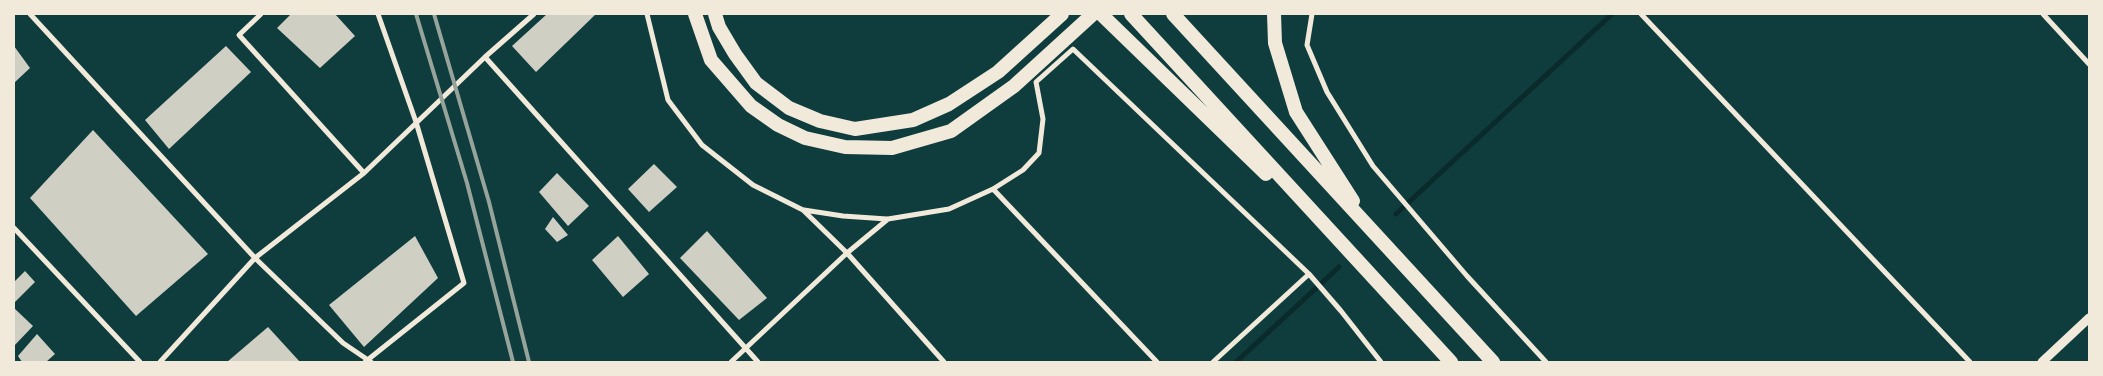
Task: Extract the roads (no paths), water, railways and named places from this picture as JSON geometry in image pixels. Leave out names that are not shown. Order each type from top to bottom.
[{"type":"highway","points":[[695,14],[711,60],[751,106],[778,125],[805,138],[845,147],[892,148],[951,131],[1014,86],[1093,14]]},
{"type":"highway","points":[[715,14],[719,27],[735,54],[756,83],[789,108],[820,121],[855,130],[913,120],[949,104],[998,72],[1062,14]]},
{"type":"highway","points":[[1101,14],[1371,276]]},
{"type":"highway","points":[[1132,14],[1451,362]]},
{"type":"highway","points":[[1173,14],[1493,362]]},
{"type":"highway","points":[[1274,14],[1274,43],[1296,112],[1374,234]]},
{"type":"street","points":[[30,14],[255,258],[343,343],[368,361],[464,283],[416,122],[378,14]]},
{"type":"street","points":[[261,14],[239,35],[364,172]]},
{"type":"street","points":[[160,362],[255,258],[364,172],[485,57],[534,14]]},
{"type":"street","points":[[647,14],[668,100],[702,145],[753,185],[803,210],[847,253],[944,362]]},
{"type":"street","points":[[1312,14],[1307,45],[1327,92],[1373,166],[1467,276],[1546,362]]},
{"type":"street","points":[[1642,14],[1970,362]]},
{"type":"street","points":[[2043,14],[2089,64]]},
{"type":"street","points":[[803,210],[843,216],[888,219],[949,209],[994,189],[1022,170],[1039,153],[1043,119],[1036,82],[1073,49],[1310,276],[1381,362]]},
{"type":"street","points":[[485,57],[758,362]]},
{"type":"street","points":[[994,189],[1157,362]]},
{"type":"street","points":[[731,362],[847,253],[888,219]]},
{"type":"street","points":[[14,228],[140,362]]},
{"type":"street","points":[[1213,362],[1310,276]]},
{"type":"street","points":[[2042,362],[2089,318]]},
{"type":"waterway","points":[[1396,214],[1612,14]]},
{"type":"waterway","points":[[1236,362],[1339,267]]},
{"type":"railway","points":[[416,14],[467,183],[513,362]]},
{"type":"railway","points":[[434,14],[489,202],[529,362]]}]
